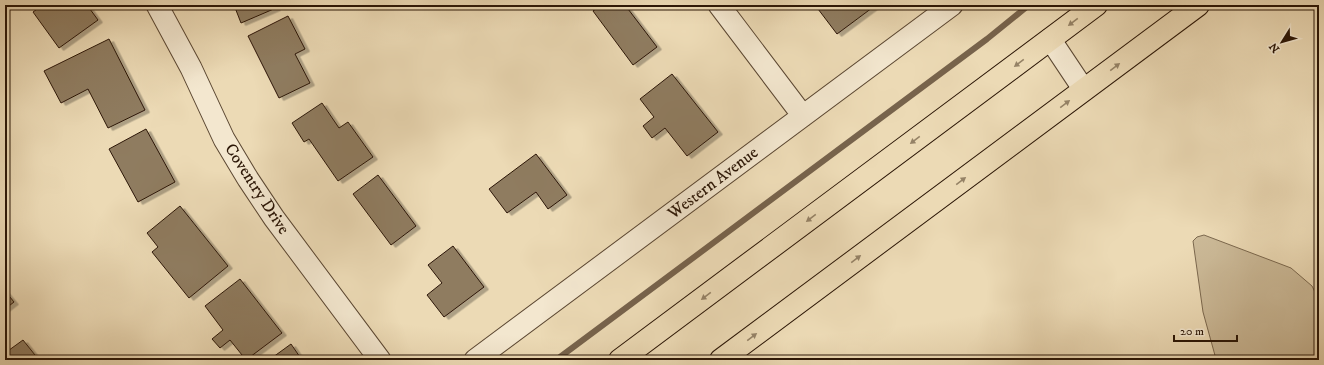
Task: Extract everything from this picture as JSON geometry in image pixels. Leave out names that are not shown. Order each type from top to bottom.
[{"type":"highway","points":[[620,360],[1096,5]]},
{"type":"highway","points":[[721,360],[1198,5]]},
{"type":"street","name":"Coventry Drive","points":[[157,5],[191,68],[224,139],[248,179],[274,218],[380,360]]},
{"type":"street","points":[[719,5],[803,116]]},
{"type":"street","name":"Western Avenue","points":[[475,360],[952,5]]},
{"type":"street","points":[[1050,39],[1084,90]]},
{"type":"shaded area","points":[[1204,235],[1291,268],[1312,286],[1319,300],[1319,350],[1311,360],[1216,359],[1203,312],[1193,241],[1197,237]]},
{"type":"building","points":[[39,5],[87,5],[98,20],[59,48],[33,12],[40,7]]},
{"type":"building","points":[[234,5],[275,5],[276,8],[241,23]]},
{"type":"building","points":[[601,5],[625,5],[657,47],[633,65],[593,11]]},
{"type":"building","points":[[815,5],[876,5],[837,34]]},
{"type":"building","points":[[288,16],[305,49],[295,54],[310,83],[279,98],[248,36]]},
{"type":"building","points":[[109,39],[145,110],[108,128],[88,89],[61,103],[44,71]]},
{"type":"building","points":[[672,74],[718,132],[687,156],[665,128],[652,138],[643,126],[654,117],[640,99]]},
{"type":"building","points":[[322,103],[339,128],[348,122],[373,157],[338,181],[309,139],[304,142],[292,123]]},
{"type":"building","points":[[146,129],[175,182],[138,202],[109,149]]},
{"type":"building","points":[[536,154],[567,195],[548,209],[536,192],[507,213],[489,189]]},
{"type":"building","points":[[378,175],[416,226],[391,245],[353,194]]},
{"type":"building","points":[[180,206],[228,266],[189,298],[152,252],[158,247],[147,233]]},
{"type":"building","points":[[453,246],[484,287],[444,317],[427,295],[442,283],[428,265]]},
{"type":"building","points":[[240,279],[282,333],[246,360],[230,340],[220,348],[212,339],[223,330],[205,306]]},
{"type":"building","points":[[5,291],[14,302],[5,309]]},
{"type":"building","points":[[23,340],[39,360],[5,360],[5,353]]},
{"type":"building","points":[[291,344],[302,360],[269,360]]},
{"type":"waterway","points":[[556,360],[987,39],[1029,5]]}]
